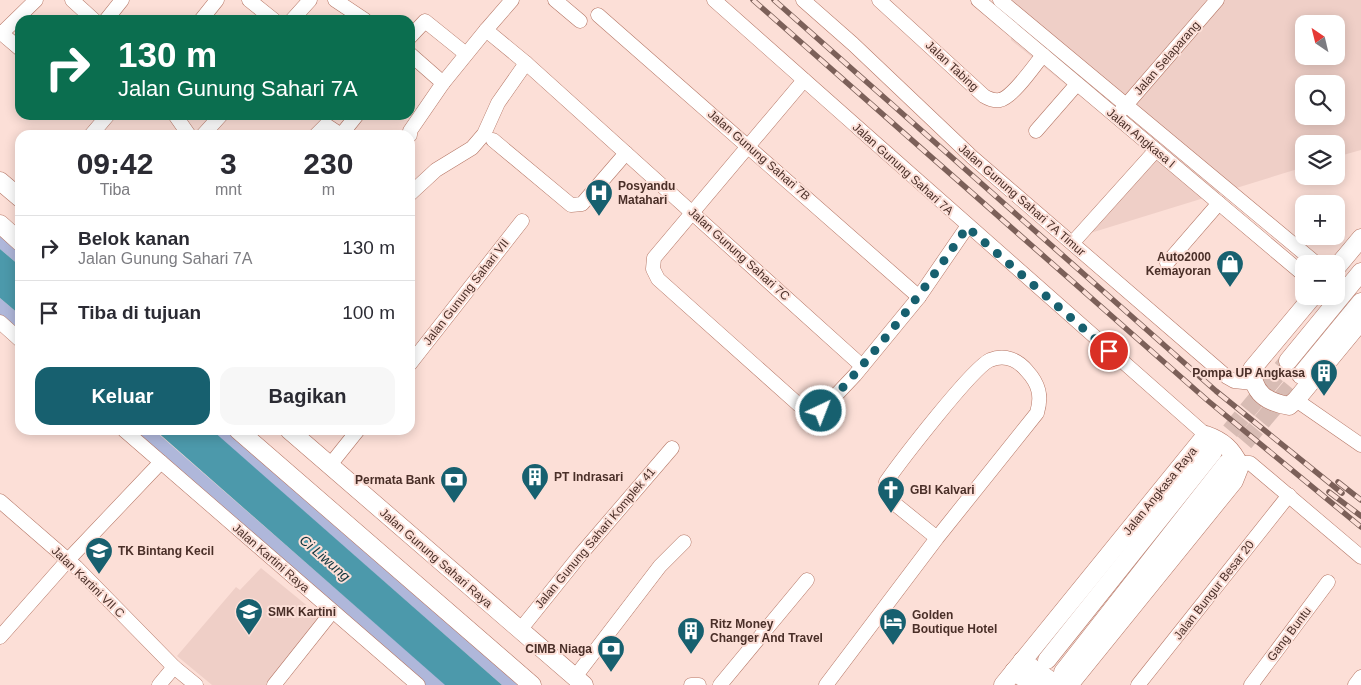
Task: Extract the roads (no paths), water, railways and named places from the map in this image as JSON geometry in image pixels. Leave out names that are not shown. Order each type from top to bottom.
[{"type":"main road","points":[[0,181],[15,194]]},
{"type":"main road","points":[[0,224],[15,238]]},
{"type":"main road","points":[[1345,257],[1361,238]]},
{"type":"main road","points":[[1288,361],[1361,272]]},
{"type":"main road","points":[[1301,375],[1361,302]]},
{"type":"main road","points":[[1305,305],[1252,369],[1253,383],[1260,393],[1277,404],[1289,406],[1296,400],[1361,321]]},
{"type":"main road","points":[[244,435],[532,685]]},
{"type":"main road","name":"Jalan Gunung Sahari Raya","points":[[295,435],[579,681]]},
{"type":"main road","name":"Jalan Angkasa Raya","points":[[1003,685],[1206,435],[1222,442],[1234,454],[1047,660]]},
{"type":"main road","points":[[1018,666],[1066,683],[1227,460]]},
{"type":"main road","points":[[1018,666],[1033,685]]},
{"type":"street","points":[[20,15],[36,0]]},
{"type":"street","points":[[72,0],[88,15]]},
{"type":"street","points":[[110,15],[122,0]]},
{"type":"street","points":[[205,15],[218,0]]},
{"type":"street","points":[[249,0],[268,15]]},
{"type":"street","points":[[296,15],[310,0]]},
{"type":"street","points":[[335,0],[358,15]]},
{"type":"street","points":[[411,130],[443,83],[512,0]]},
{"type":"street","points":[[555,0],[580,21]]},
{"type":"street","name":"Jalan Gunung Sahari 7A","points":[[714,0],[890,155],[967,227],[1206,435]]},
{"type":"street","name":"Jalan Gunung Sahari 7A Timur","points":[[803,0],[853,44],[972,157],[1227,377],[1234,381],[1253,383]]},
{"type":"street","name":"Jalan Angkasa I","points":[[978,0],[1295,267]]},
{"type":"street","name":"Jalan Angkasa I","points":[[1000,0],[1306,255]]},
{"type":"street","name":"Jalan Selaparang","points":[[1116,117],[1218,0]]},
{"type":"street","name":"Jalan Tabing","points":[[883,1],[984,96],[993,100],[1000,100],[1009,95],[1043,55]]},
{"type":"street","name":"Jalan Gunung Sahari 7B","points":[[598,15],[749,146],[919,298]]},
{"type":"street","points":[[15,19],[1,32],[15,45]]},
{"type":"street","points":[[415,32],[425,21],[466,54]]},
{"type":"street","name":"Jalan Gunung Sahari 7C","points":[[486,30],[526,63],[862,366]]},
{"type":"street","points":[[415,58],[443,83]]},
{"type":"street","points":[[415,189],[436,170],[472,148],[484,134],[498,103],[526,63]]},
{"type":"street","points":[[804,80],[654,258],[652,269],[658,279],[808,413],[821,411],[919,298],[967,227]]},
{"type":"street","points":[[1036,131],[1077,84]]},
{"type":"street","points":[[178,120],[186,130]]},
{"type":"street","points":[[208,130],[216,120]]},
{"type":"street","points":[[345,130],[353,120]]},
{"type":"street","points":[[321,130],[326,125],[334,130]]},
{"type":"street","points":[[493,140],[571,205],[582,204],[626,153]]},
{"type":"street","points":[[1076,239],[1156,150]]},
{"type":"street","points":[[1167,263],[1219,203]]},
{"type":"street","name":"Jalan Gunung Sahari VII","points":[[415,358],[522,221]]},
{"type":"street","points":[[0,322],[15,336]]},
{"type":"street","points":[[826,685],[937,538],[1037,413],[1041,399],[1036,381],[1020,364],[1009,358],[990,360],[969,378],[886,482],[886,491],[890,500],[937,538]]},
{"type":"street","points":[[1296,400],[1361,446]]},
{"type":"street","name":"Jalan Kartini Raya","points":[[130,435],[418,685]]},
{"type":"street","points":[[330,465],[354,435]]},
{"type":"street","name":"Jalan Gunung Sahari Komplek 41","points":[[520,630],[581,554],[672,448]]},
{"type":"street","points":[[1227,460],[1250,462],[1361,556]]},
{"type":"street","points":[[3,628],[161,462]]},
{"type":"street","name":"Jalan Bungur Besar 20","points":[[1138,685],[1289,495]]},
{"type":"street","name":"Jalan Kartini VII C","points":[[0,501],[68,560],[174,667],[196,685]]},
{"type":"street","points":[[579,681],[660,566],[684,542]]},
{"type":"street","points":[[720,685],[807,580]]},
{"type":"street","name":"Gang Buntu","points":[[1251,685],[1328,582]]},
{"type":"street","points":[[274,685],[332,612]]},
{"type":"street","points":[[160,685],[174,667]]},
{"type":"street","points":[[1355,685],[1361,677]]},
{"type":"street","points":[[691,685],[699,685]]},
{"type":"water","points":[[0,249],[15,262],[15,311],[0,298]]},
{"type":"water","name":"Ci Liwung","points":[[161,435],[218,435],[502,685],[445,685]]},
{"type":"tunnel","points":[[1213,452],[1288,361]]},
{"type":"tunnel","points":[[1227,463],[1301,375]]},
{"type":"railway","points":[[753,0],[1207,400],[1361,527]]},
{"type":"railway","points":[[774,0],[1216,391],[1342,493]]},
{"type":"railway","points":[[1338,482],[1361,500]]},
{"type":"railway","points":[[1329,492],[1361,516]]},
{"type":"place","name":"Posyandu Matahari","points":[[599,217]]},
{"type":"place","name":"Auto2000 Kemayoran","points":[[1230,288]]},
{"type":"place","name":"Pompa UP Angkasa","points":[[1324,397]]},
{"type":"place","name":"PT Indrasari","points":[[535,501]]},
{"type":"place","name":"Permata Bank","points":[[454,504]]},
{"type":"place","name":"GBI Kalvari","points":[[891,514]]},
{"type":"place","name":"TK Bintang Kecil","points":[[99,575]]},
{"type":"place","name":"SMK Kartini","points":[[249,636]]},
{"type":"place","name":"Golden Boutique Hotel","points":[[893,646]]},
{"type":"place","name":"Ritz Money Changer And Travel","points":[[691,655]]},
{"type":"place","name":"CIMB Niaga","points":[[611,673]]}]
